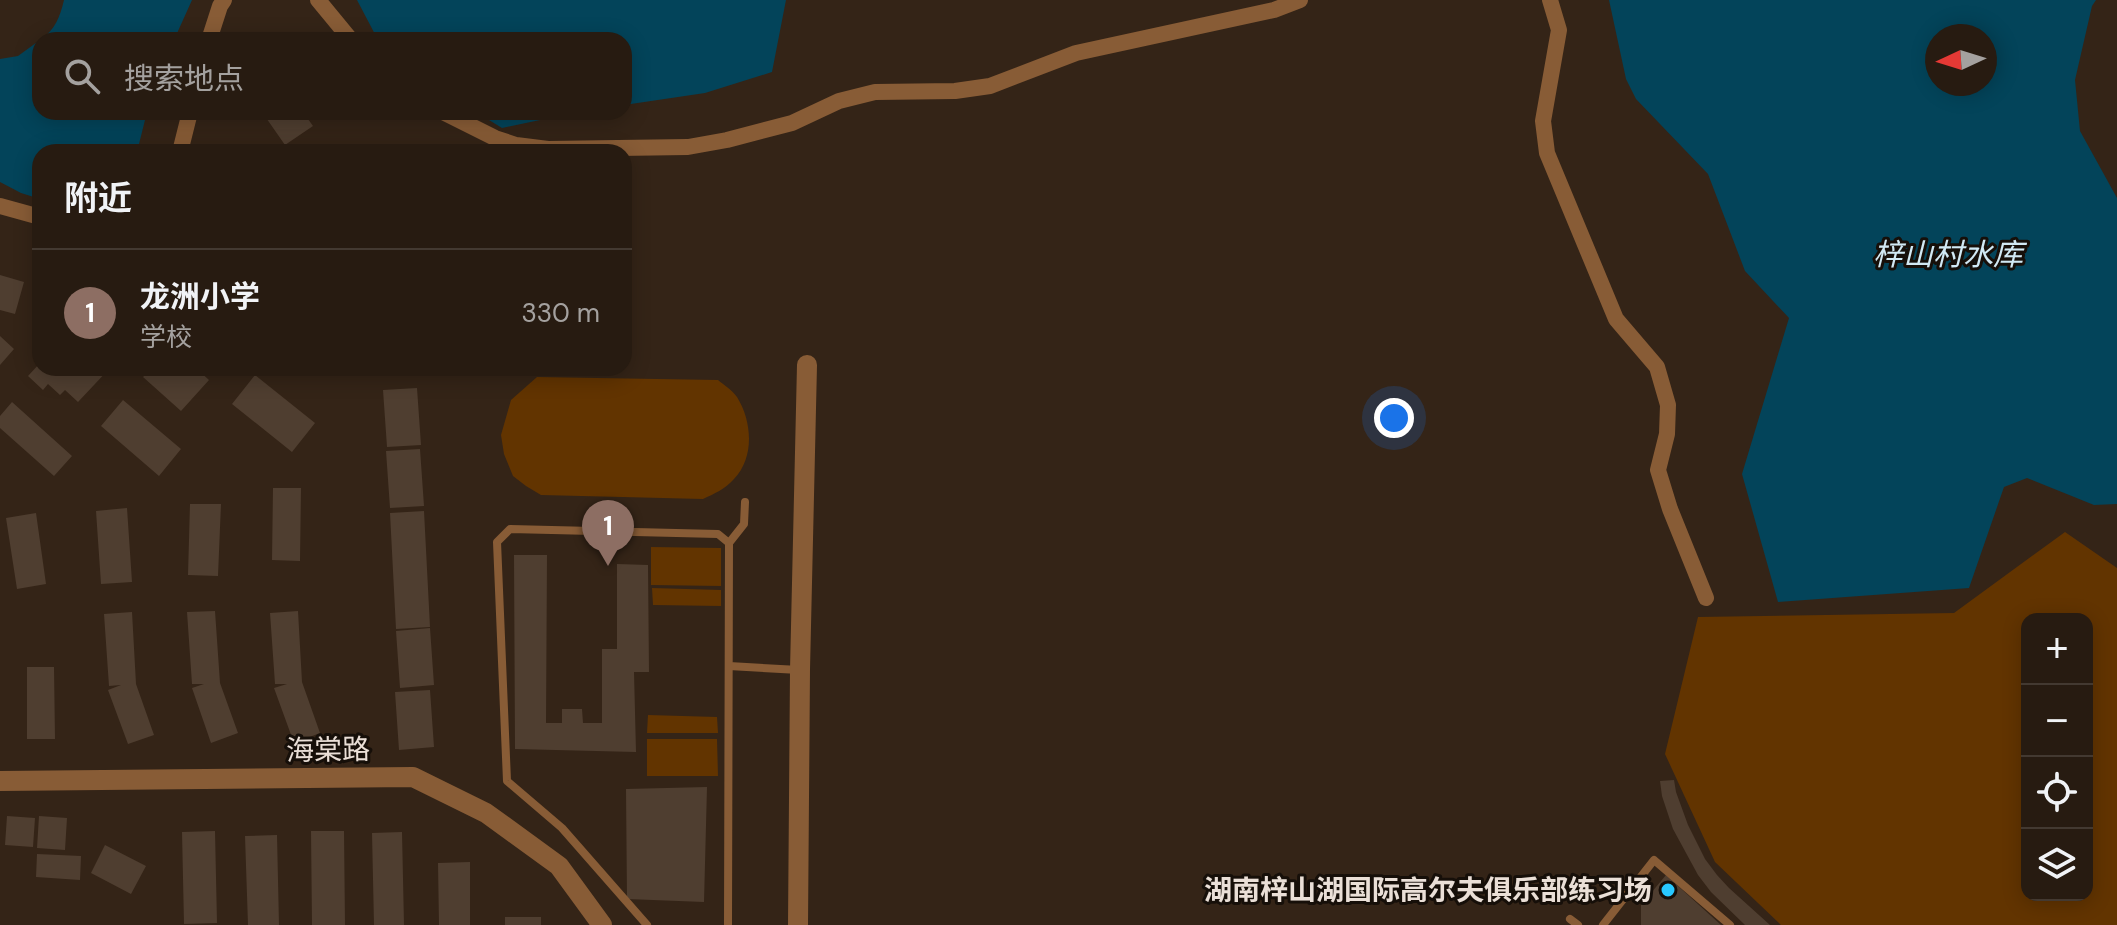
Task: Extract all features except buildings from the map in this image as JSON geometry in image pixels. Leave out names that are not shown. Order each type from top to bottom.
[{"type":"street","points":[[212,32],[224,0]]},
{"type":"street","points":[[318,0],[344,32]]},
{"type":"street","points":[[632,148],[688,147],[727,140],[792,123],[839,101],[875,92],[955,91],[990,86],[1076,53],[1274,10],[1300,0]]},
{"type":"street","points":[[1550,0],[1559,30],[1543,121],[1547,153],[1616,319],[1657,367],[1668,405],[1667,434],[1658,470],[1670,509],[1706,598]]},
{"type":"street","points":[[182,144],[188,120]]},
{"type":"street","points":[[459,120],[513,144]]},
{"type":"street","points":[[0,206],[32,215]]},
{"type":"street","points":[[798,925],[807,365]]},
{"type":"street","name":"海棠路","points":[[0,781],[413,777],[486,813],[559,866],[602,925]]},
{"type":"lane","points":[[728,925],[729,543],[744,524],[745,502]]},
{"type":"lane","points":[[647,925],[562,828],[507,781],[497,542],[510,529],[718,534],[729,543]]},
{"type":"lane","points":[[729,666],[800,670]]},
{"type":"lane","points":[[1603,925],[1654,860],[1730,925]]},
{"type":"lane","points":[[1570,919],[1578,925]]},
{"type":"shaded area","points":[[537,377],[718,380],[737,397],[746,417],[748,450],[741,470],[731,483],[703,499],[541,495],[513,476],[504,454],[501,435],[511,400]]},
{"type":"shaded area","points":[[2065,532],[2117,568],[2117,925],[1781,925],[1715,862],[1665,754],[1698,617],[1954,613]]},
{"type":"shaded area","points":[[651,547],[721,548],[721,586],[651,585]]},
{"type":"shaded area","points":[[652,588],[721,590],[721,606],[653,605]]},
{"type":"shaded area","points":[[648,715],[717,717],[718,733],[647,733]]},
{"type":"shaded area","points":[[647,739],[717,739],[718,776],[647,776]]},
{"type":"water","points":[[64,0],[192,0],[178,32],[50,32]]},
{"type":"water","points":[[357,0],[786,0],[772,72],[705,93],[632,104],[632,32],[374,32]]},
{"type":"water","name":"梓山村水库","points":[[1609,0],[2096,0],[2075,80],[2080,131],[2117,198],[2117,504],[2094,505],[2027,478],[2004,487],[1969,588],[1778,602],[1742,474],[1789,318],[1745,271],[1708,174],[1636,99],[1626,79]]},
{"type":"water","points":[[32,46],[32,120],[145,120],[139,144],[32,144],[32,196],[0,182],[0,59],[18,56]]},
{"type":"water","points":[[489,120],[540,120],[502,128]]},
{"type":"place","name":"龙洲小学","points":[[608,566]]},
{"type":"place","name":"湖南梓山湖国际高尔夫俱乐部练习场","points":[[1668,890]]}]
